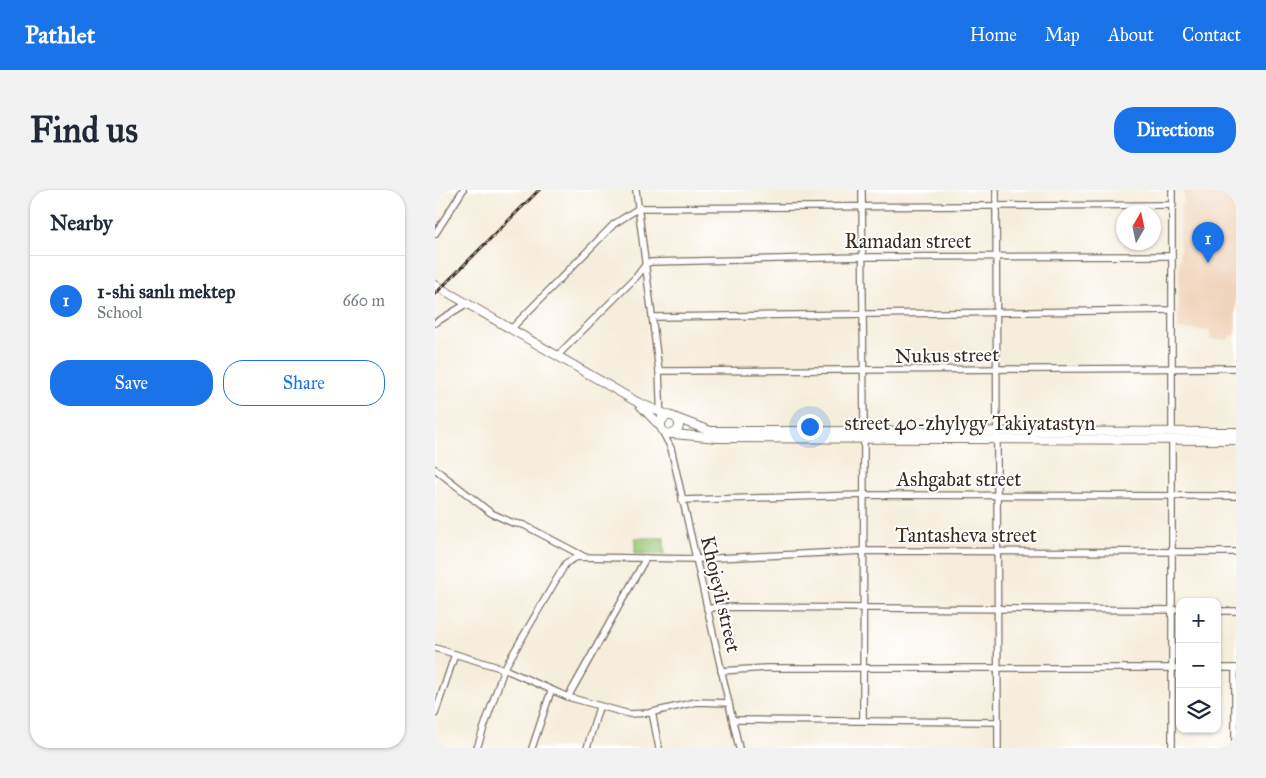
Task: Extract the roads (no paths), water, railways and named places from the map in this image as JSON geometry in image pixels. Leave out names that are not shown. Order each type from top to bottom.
[{"type":"main road","points":[[435,285],[637,402],[673,417],[679,426],[673,434],[667,434],[637,402]]},
{"type":"main road","points":[[661,427],[665,417],[673,417]]},
{"type":"main road","name":"street 40-zhylygy Takiyatastyn","points":[[673,417],[710,431],[998,439],[1172,436],[1236,432]]},
{"type":"main road","name":"street 40-zhylygy Takiyatastyn","points":[[673,434],[718,438],[998,430],[1236,440]]},
{"type":"street","points":[[435,234],[463,190]]},
{"type":"street","points":[[635,190],[639,208],[659,371],[661,427],[671,448]]},
{"type":"street","points":[[862,190],[864,434],[863,719]]},
{"type":"street","points":[[996,190],[998,257],[998,748]]},
{"type":"street","points":[[1172,748],[1173,190]]},
{"type":"street","points":[[511,329],[614,224],[639,208],[997,204],[1173,205]]},
{"type":"street","name":"Ramadan street","points":[[646,264],[651,262],[862,257],[1172,256]]},
{"type":"street","points":[[557,356],[637,276],[646,264]]},
{"type":"street","points":[[435,323],[466,304]]},
{"type":"street","points":[[653,317],[1172,310]]},
{"type":"street","name":"Nukus street","points":[[659,371],[863,372],[1236,368]]},
{"type":"street","points":[[671,448],[673,434]]},
{"type":"street","name":"Khojeyli street","points":[[671,448],[739,748]]},
{"type":"street","points":[[435,470],[491,513],[513,523],[524,525],[585,557]]},
{"type":"street","name":"Ashgabat street","points":[[682,500],[864,494],[1236,496]]},
{"type":"street","name":"Tantasheva street","points":[[585,557],[696,559],[864,551],[1236,552]]},
{"type":"street","points":[[477,748],[504,670],[566,563],[577,557],[585,557]]},
{"type":"street","points":[[568,697],[646,558]]},
{"type":"street","points":[[707,609],[718,607],[1176,610]]},
{"type":"street","points":[[1221,611],[1236,611]]},
{"type":"street","points":[[435,648],[504,670],[551,692],[629,714],[652,712],[696,702],[729,703]]},
{"type":"street","points":[[435,714],[455,654]]},
{"type":"street","points":[[721,671],[766,668],[1176,668]]},
{"type":"street","points":[[1221,668],[1235,668],[1235,748]]},
{"type":"street","points":[[532,748],[551,692]]},
{"type":"street","points":[[587,748],[599,707]]},
{"type":"street","points":[[652,712],[659,748]]},
{"type":"street","points":[[733,720],[863,719],[998,722]]},
{"type":"railway","points":[[435,294],[539,190]]},
{"type":"place","name":"1-shi sanlı mektep","points":[[1208,263]]}]
